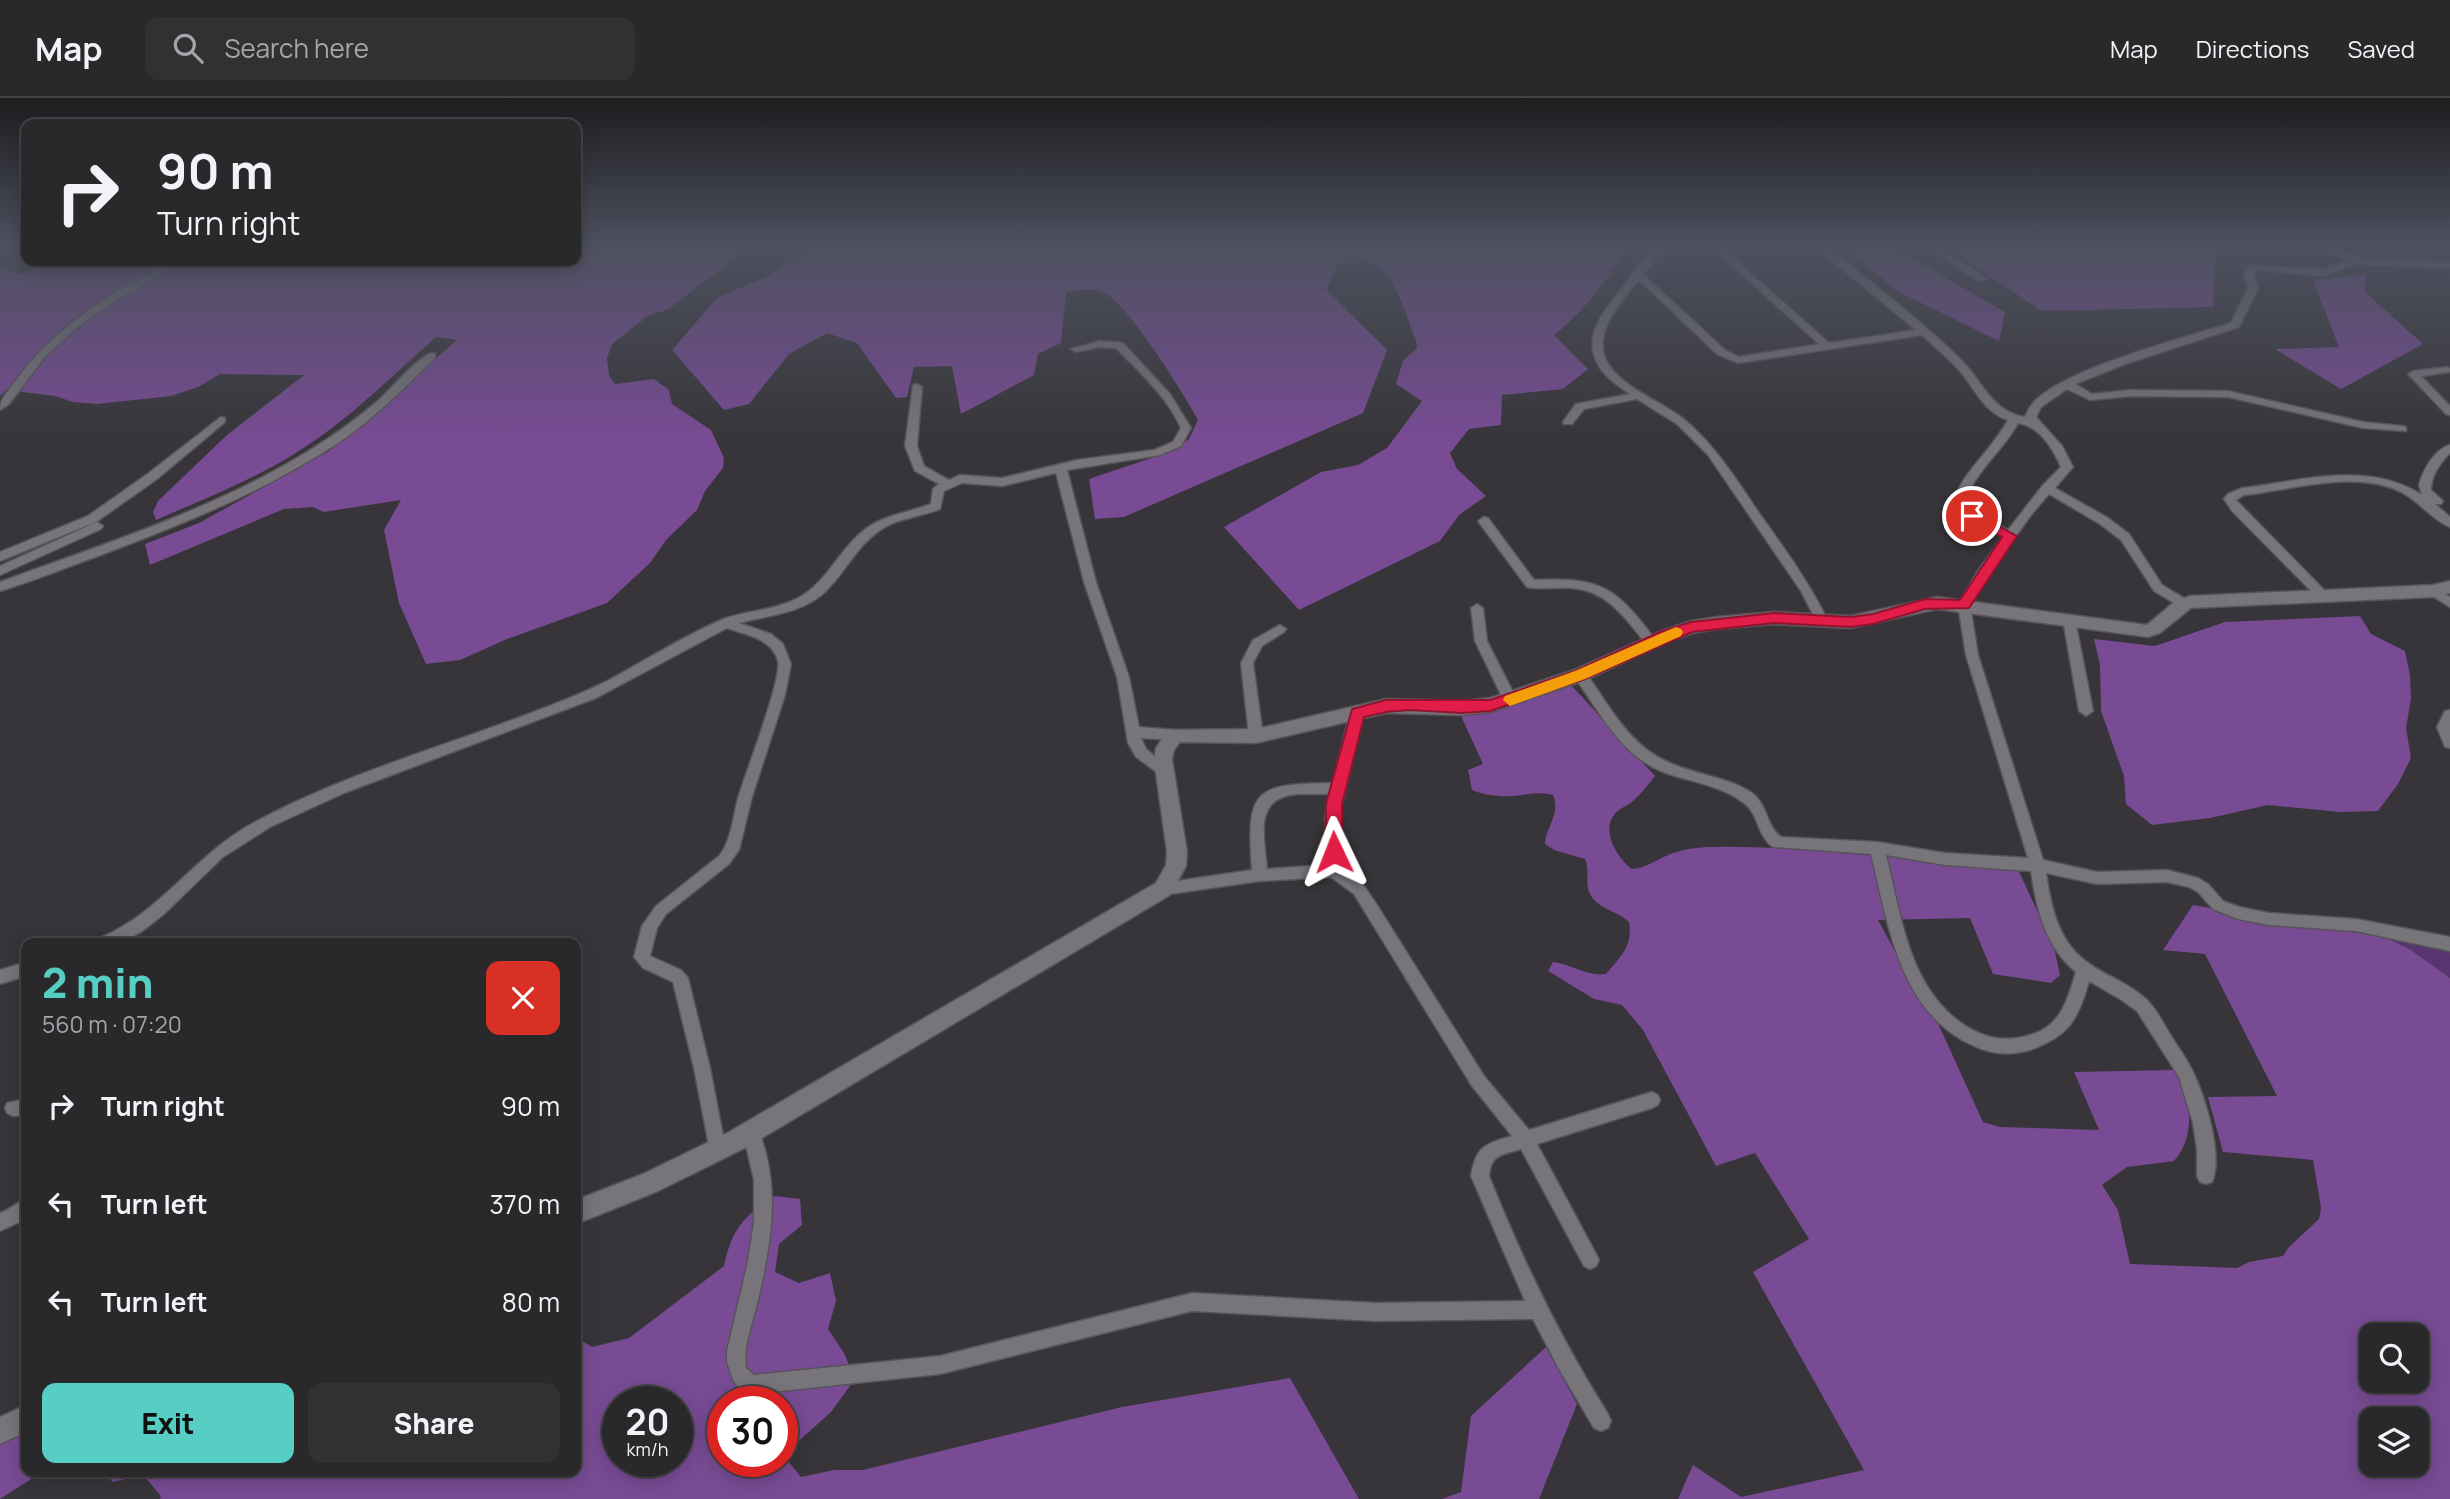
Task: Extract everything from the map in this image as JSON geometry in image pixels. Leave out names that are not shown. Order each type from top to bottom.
[{"type":"street","points":[[0,407],[42,354],[100,309]]},
{"type":"street","points":[[1610,309],[1604,317],[1597,352],[1604,370],[1681,422],[1713,453],[1807,590],[1822,621]]},
{"type":"street","points":[[1676,309],[1721,352],[1738,360],[1924,332]]},
{"type":"street","points":[[1786,309],[1827,346]]},
{"type":"street","points":[[1896,309],[1963,368],[2000,413],[2014,419],[2033,422]]},
{"type":"street","points":[[2206,1177],[2202,1129],[2195,1098],[2183,1070],[2137,1002],[2084,970],[2065,951],[2051,927],[2042,897],[2037,865],[1972,655],[1964,605],[2010,536],[2067,467],[2058,448],[2033,422],[2031,413],[2037,405],[2066,384],[2121,362],[2233,327],[2242,309]]},
{"type":"street","points":[[117,938],[136,930],[155,917],[203,866],[228,845],[268,822],[370,778],[572,703],[726,623],[797,605],[830,581],[866,535],[876,527],[902,515],[936,506],[939,489],[947,484],[960,479],[1002,482],[1061,468],[1168,449],[1183,437],[1186,428],[1184,419],[1171,401],[1119,345],[1100,344],[1076,349]]},
{"type":"street","points":[[0,587],[170,524],[259,483],[336,439],[386,399],[431,356]]},
{"type":"street","points":[[2447,370],[2413,374],[2450,412]]},
{"type":"street","points":[[2066,384],[2090,397],[2131,393],[2228,394],[2363,425],[2402,429]]},
{"type":"street","points":[[917,387],[911,446],[919,468],[947,484]]},
{"type":"street","points":[[1568,422],[1580,406],[1639,396]]},
{"type":"street","points":[[2010,536],[1972,516],[1961,496],[1976,467],[2008,434],[2014,419]]},
{"type":"street","points":[[0,556],[92,519],[153,476],[221,420]]},
{"type":"street","points":[[2450,448],[2439,455],[2424,485],[2425,492],[2450,511]]},
{"type":"street","points":[[1061,468],[1090,582],[1123,677],[1132,732],[1141,753],[1163,769]]},
{"type":"street","points":[[2323,596],[2236,508],[2230,499],[2232,496],[2242,492],[2319,482],[2386,482],[2412,493],[2450,523]]},
{"type":"street","points":[[2047,488],[2104,521],[2125,537],[2158,588],[2183,603],[2442,589],[2450,603]]},
{"type":"street","points":[[0,571],[62,544],[96,527],[103,520],[92,519]]},
{"type":"street","points":[[1484,521],[1531,584],[1587,584],[1600,587],[1620,604],[1651,642]]},
{"type":"street","points":[[1132,732],[1175,736],[1256,736],[1386,706],[1471,708],[1510,700],[1580,675],[1651,642],[1691,627],[1774,618],[1851,622],[1937,603],[2148,631],[2158,627],[2183,603]]},
{"type":"street","points":[[1477,608],[1481,641],[1510,700]]},
{"type":"street","points":[[2069,621],[2086,711]]},
{"type":"street","points":[[718,1151],[702,1068],[680,978],[671,970],[649,965],[642,957],[650,926],[661,910],[724,860],[732,850],[745,797],[778,695],[785,664],[778,648],[767,637],[726,623]]},
{"type":"street","points":[[1256,736],[1247,663],[1257,643],[1280,629]]},
{"type":"street","points":[[1580,675],[1595,693],[1616,730],[1629,744],[1655,762],[1685,776],[1741,793],[1757,807],[1762,825],[1772,839],[1786,845],[1877,848],[1945,859],[2037,865],[2097,877],[2167,876],[2183,879],[2203,888],[2218,905],[2238,913],[2269,919],[2356,925],[2450,944]]},
{"type":"street","points":[[1334,870],[1332,816],[1357,713]]},
{"type":"street","points":[[2450,715],[2444,726],[2450,743]]},
{"type":"street","points":[[1163,889],[1176,866],[1177,852],[1163,769],[1165,748],[1175,736]]},
{"type":"street","points":[[1260,875],[1260,810],[1270,796],[1279,790],[1338,788]]},
{"type":"street","points":[[1877,848],[1904,954],[1921,987],[1944,1018],[1965,1035],[1996,1048],[2021,1045],[2051,1036],[2060,1029],[2072,1010],[2084,970]]},
{"type":"street","points":[[581,1210],[650,1183],[751,1133],[1163,889],[1260,875],[1334,870],[1359,890],[1478,1081],[1525,1139],[1590,1260]]},
{"type":"street","points":[[1,980],[21,971]]},
{"type":"street","points":[[1601,1421],[1571,1374],[1537,1310],[1480,1175],[1482,1161],[1491,1150],[1652,1100]]},
{"type":"street","points":[[751,1133],[763,1178],[764,1195],[760,1237],[735,1368],[746,1382],[753,1385],[940,1366],[1192,1302],[1393,1313],[1537,1310]]},
{"type":"street","points":[[0,1222],[21,1212]]},
{"type":"street","points":[[0,1431],[21,1420]]},
{"type":"shaded area","points":[[0,309],[668,309],[649,315],[612,344],[607,358],[609,376],[615,384],[654,379],[669,390],[672,404],[711,430],[724,458],[723,468],[705,491],[697,510],[666,540],[650,563],[607,603],[507,639],[460,660],[426,664],[399,603],[384,530],[401,500],[324,512],[313,507],[284,509],[150,565],[145,544],[199,523],[329,451],[457,340],[436,337],[340,422],[287,458],[232,487],[156,520],[153,512],[158,501],[227,435],[304,375],[220,374],[198,387],[171,396],[97,404],[6,390],[0,396]]},
{"type":"shaded area","points":[[707,309],[1064,309],[1061,343],[1038,354],[1034,375],[961,414],[952,366],[914,367],[907,397],[896,398],[857,343],[827,333],[789,354],[749,404],[724,410],[672,350]]},
{"type":"shaded area","points":[[1123,309],[1346,309],[1387,350],[1363,413],[1124,517],[1095,519],[1089,479],[1172,451],[1189,439],[1198,420],[1169,372]]},
{"type":"shaded area","points":[[1404,309],[1581,309],[1554,335],[1588,369],[1563,389],[1502,395],[1501,425],[1469,429],[1450,453],[1457,469],[1486,496],[1459,515],[1440,541],[1299,610],[1224,527],[1321,472],[1358,465],[1387,448],[1422,401],[1396,384],[1403,361],[1417,348]]},
{"type":"shaded area","points":[[1934,309],[2000,309],[2005,312],[1999,341]]},
{"type":"shaded area","points":[[2040,309],[2111,309],[2042,311]]},
{"type":"shaded area","points":[[2324,309],[2384,309],[2423,344],[2341,389],[2275,349],[2339,347]]},
{"type":"shaded area","points":[[2360,616],[2371,634],[2405,651],[2410,675],[2411,699],[2406,728],[2411,758],[2398,784],[2378,811],[2340,812],[2268,805],[2210,818],[2152,825],[2126,804],[2124,776],[2101,711],[2100,665],[2094,639],[2155,646],[2225,622]]},
{"type":"shaded area","points":[[1571,685],[1655,776],[1610,822],[1613,845],[1621,859],[1632,869],[1678,852],[1714,847],[2015,863],[2054,947],[2060,975],[2051,983],[1993,974],[1970,918],[1878,920],[1936,1019],[1983,1122],[2000,1127],[2099,1130],[2074,1072],[2174,1070],[2186,1081],[2188,1133],[2181,1152],[2174,1161],[2127,1167],[2102,1185],[2118,1210],[2130,1264],[2237,1268],[2249,1262],[2283,1256],[2319,1219],[2321,1208],[2313,1160],[2223,1152],[2208,1097],[2277,1096],[2205,954],[2163,950],[2193,905],[2387,938],[2411,950],[2450,978],[2450,1499],[1678,1499],[1693,1465],[1741,1497],[1864,1470],[1753,1272],[1809,1239],[1755,1153],[1716,1166],[1643,1030],[1622,1005],[1594,999],[1548,971],[1553,962],[1593,974],[1606,974],[1627,945],[1629,922],[1592,898],[1588,888],[1585,859],[1554,850],[1545,844],[1555,808],[1553,795],[1537,793],[1502,796],[1472,790],[1468,770],[1483,764],[1461,716]]},
{"type":"shaded area","points":[[2387,938],[2450,950],[2450,978],[2411,950]]},
{"type":"shaded area","points":[[775,1196],[800,1199],[802,1225],[779,1244],[775,1272],[799,1283],[830,1273],[836,1301],[828,1329],[844,1353],[855,1379],[831,1412],[798,1442],[798,1386],[707,1386],[707,1477],[798,1477],[798,1473],[801,1477],[834,1470],[863,1470],[1122,1407],[1290,1378],[1359,1499],[160,1499],[161,1496],[145,1477],[581,1477],[581,1340],[592,1347],[629,1338],[724,1266],[731,1242],[740,1225]]},
{"type":"shaded area","points":[[1546,1347],[1577,1404],[1539,1499],[1442,1499],[1461,1492],[1471,1416]]},
{"type":"shaded area","points":[[21,1419],[21,1477],[34,1477],[0,1499],[0,1424]]},
{"type":"shaded area","points":[[110,1477],[134,1477],[112,1482]]},
{"type":"slow traffic","points":[[1510,700],[1580,675],[1676,632]]},
{"type":"route","points":[[1334,852],[1332,816],[1357,713],[1409,704],[1462,708],[1490,705],[1580,675],[1691,627],[1774,618],[1851,622],[1873,619],[1925,604],[1964,605],[1982,574],[2010,536],[1972,516]]}]
